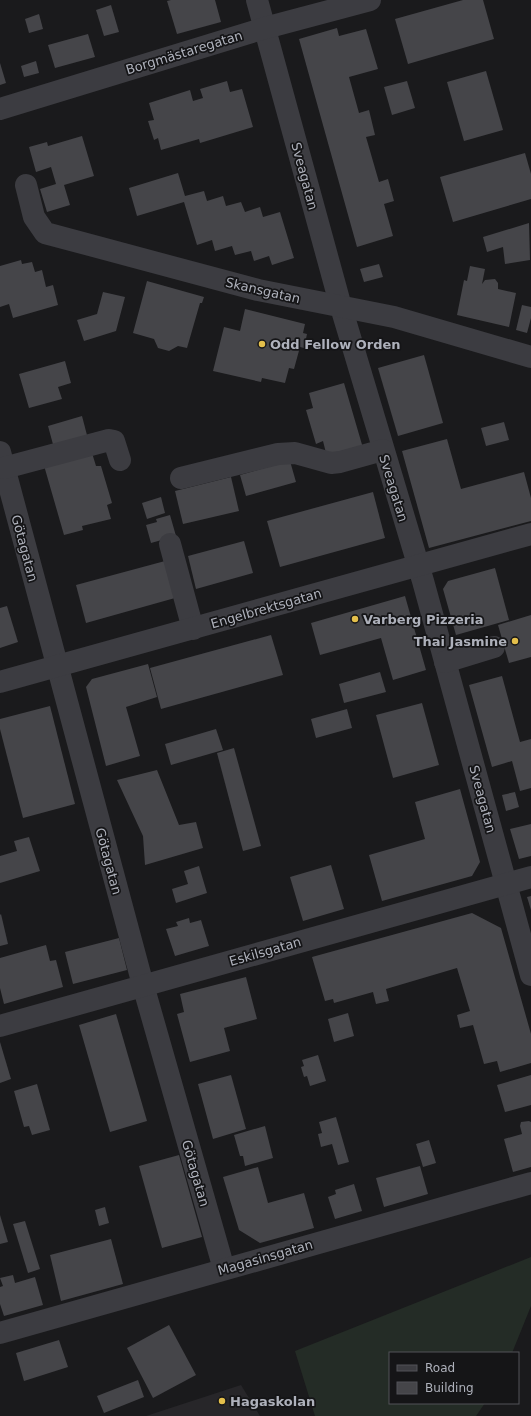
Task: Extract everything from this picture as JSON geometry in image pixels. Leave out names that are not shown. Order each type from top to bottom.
[{"type":"street","name":"Sveagatan","points":[[257,0],[340,307],[445,662],[531,975]]},
{"type":"street","name":"Borgmästaregatan","points":[[0,109],[265,28],[370,0]]},
{"type":"street","name":"Skansgatan","points":[[26,185],[34,217],[45,233],[258,290],[394,317],[531,356]]},
{"type":"street","points":[[2,460],[109,440],[114,441],[120,460]]},
{"type":"street","points":[[181,478],[278,454],[295,453],[331,463],[340,462],[383,450]]},
{"type":"street","name":"Götagatan","points":[[2,460],[143,985],[224,1269]]},
{"type":"street","name":"Engelbrektsgatan","points":[[0,682],[531,534]]},
{"type":"street","points":[[170,544],[194,629]]},
{"type":"street","points":[[445,662],[494,647]]},
{"type":"street","name":"Eskilsgatan","points":[[0,1026],[531,878]]},
{"type":"street","name":"Magasinsgatan","points":[[0,1333],[531,1183]]},
{"type":"shaded area","points":[[531,1257],[531,1306],[512,1352],[389,1352],[389,1404],[484,1404],[476,1416],[315,1416],[295,1351]]},
{"type":"shaded area","name":"Hagaskolan","points":[[241,1385],[260,1416],[146,1416]]},
{"type":"building","points":[[215,0],[221,22],[177,34],[167,1]]},
{"type":"building","points":[[463,0],[483,0],[494,39],[408,64],[395,19]]},
{"type":"building","points":[[111,5],[119,32],[104,36],[96,10]]},
{"type":"building","points":[[39,14],[43,29],[29,33],[25,19]]},
{"type":"building","points":[[337,28],[339,36],[366,29],[378,69],[349,77],[359,113],[369,110],[375,135],[366,137],[379,182],[388,179],[394,201],[384,204],[393,236],[357,247],[299,39]]},
{"type":"building","points":[[88,34],[95,57],[55,68],[48,45]]},
{"type":"building","points":[[36,61],[39,73],[24,77],[21,66]]},
{"type":"building","points":[[0,63],[6,83],[0,85]]},
{"type":"building","points":[[486,71],[503,130],[464,141],[447,82]]},
{"type":"building","points":[[227,81],[230,92],[242,89],[253,127],[200,143],[199,139],[161,150],[158,138],[154,140],[148,121],[154,120],[149,103],[190,90],[193,101],[203,98],[200,89]]},
{"type":"building","points":[[407,81],[415,108],[392,115],[384,87]]},
{"type":"building","points":[[82,136],[94,176],[64,185],[70,205],[47,212],[40,189],[56,184],[51,167],[36,172],[29,147],[47,142],[48,146]]},
{"type":"building","points":[[525,153],[531,174],[531,199],[453,222],[440,177]]},
{"type":"building","points":[[178,173],[185,196],[204,191],[207,201],[223,196],[226,206],[241,202],[245,212],[260,207],[263,217],[280,212],[294,258],[272,265],[269,256],[254,261],[251,251],[235,255],[232,246],[215,251],[212,240],[197,245],[184,202],[137,216],[129,188]]},
{"type":"building","points":[[529,223],[530,260],[505,264],[503,247],[487,252],[483,237]]},
{"type":"building","points":[[21,260],[22,264],[32,262],[35,272],[42,270],[46,287],[53,285],[58,305],[13,318],[9,304],[0,307],[0,266]]},
{"type":"building","points":[[379,264],[383,277],[364,282],[360,269]]},
{"type":"building","points":[[470,266],[485,269],[482,284],[485,280],[495,279],[498,283],[498,289],[516,293],[509,327],[457,315],[464,280],[467,281]]},
{"type":"building","points":[[147,281],[204,297],[202,303],[200,303],[187,348],[178,346],[169,351],[158,348],[154,339],[133,333]]},
{"type":"building","points":[[103,292],[125,297],[116,331],[84,341],[77,320],[97,314]]},
{"type":"building","points":[[522,305],[531,307],[531,318],[527,333],[516,330]]},
{"type":"building","name":"Odd Fellow Orden","points":[[245,309],[305,324],[303,333],[307,334],[304,348],[300,347],[294,369],[289,368],[285,383],[262,378],[261,382],[213,371],[224,327],[240,331]]},
{"type":"building","points":[[424,355],[443,423],[398,436],[378,368]]},
{"type":"building","points":[[65,361],[71,383],[58,387],[62,399],[29,408],[19,374]]},
{"type":"building","points":[[344,383],[363,448],[327,457],[323,441],[316,444],[306,410],[313,408],[309,393]]},
{"type":"building","points":[[82,416],[88,439],[54,448],[48,426]]},
{"type":"building","points":[[504,422],[509,440],[486,446],[481,428]]},
{"type":"building","points":[[447,439],[461,489],[524,472],[531,498],[531,521],[429,548],[402,451]]},
{"type":"building","points":[[92,453],[96,466],[101,466],[112,503],[107,505],[111,519],[82,526],[83,530],[64,535],[43,462]]},
{"type":"building","points":[[290,461],[296,482],[246,496],[240,475]]},
{"type":"building","points":[[231,477],[239,511],[183,524],[175,491]]},
{"type":"building","points":[[373,492],[385,538],[280,567],[267,521]]},
{"type":"building","points":[[161,497],[165,513],[147,519],[142,503]]},
{"type":"building","points":[[170,515],[176,536],[151,543],[146,525],[157,522],[156,519]]},
{"type":"building","points":[[244,541],[253,573],[196,589],[188,556]]},
{"type":"building","points":[[165,561],[175,598],[86,623],[76,585]]},
{"type":"building","points":[[495,568],[509,620],[456,635],[443,589],[448,581]]},
{"type":"building","points":[[405,596],[426,670],[393,680],[381,638],[320,655],[311,623]]},
{"type":"building","points":[[7,606],[18,642],[0,648],[0,608]]},
{"type":"building","points":[[531,615],[531,657],[509,663],[498,625]]},
{"type":"building","points":[[271,635],[283,675],[161,709],[150,668]]},
{"type":"building","points":[[148,664],[157,697],[126,707],[140,756],[106,766],[86,687],[92,679]]},
{"type":"building","points":[[380,672],[386,692],[344,703],[339,684]]},
{"type":"building","points":[[502,676],[520,742],[531,739],[531,788],[520,791],[512,761],[492,767],[469,685]]},
{"type":"building","points":[[422,703],[439,765],[393,778],[376,715]]},
{"type":"building","points":[[50,706],[75,804],[23,818],[0,729],[0,719]]},
{"type":"building","points":[[347,709],[352,728],[316,738],[311,719]]},
{"type":"building","points":[[216,729],[223,750],[171,765],[165,744]]},
{"type":"building","points":[[234,748],[261,846],[243,851],[217,753]]},
{"type":"building","points":[[157,770],[179,825],[196,822],[203,848],[145,865],[143,836],[117,780]]},
{"type":"building","points":[[460,789],[480,862],[472,876],[382,901],[369,855],[425,839],[415,802]]},
{"type":"building","points":[[515,792],[519,807],[506,811],[502,795]]},
{"type":"building","points":[[531,824],[531,856],[519,859],[510,829]]},
{"type":"building","points":[[29,837],[40,871],[0,883],[0,856],[17,851],[14,841]]},
{"type":"building","points":[[331,865],[344,909],[303,921],[290,877]]},
{"type":"building","points":[[199,866],[207,893],[176,903],[172,889],[188,884],[184,871]]},
{"type":"building","points":[[531,896],[531,910],[527,897]]},
{"type":"building","points":[[472,913],[501,928],[531,1034],[531,1063],[500,1072],[497,1061],[484,1064],[473,1025],[460,1028],[457,1015],[470,1011],[457,968],[386,989],[389,1001],[376,1004],[373,992],[334,1003],[333,999],[325,1001],[312,957]]},
{"type":"building","points":[[1,914],[8,944],[0,946],[0,915]]},
{"type":"building","points":[[189,918],[190,923],[201,920],[209,946],[175,956],[166,929],[178,926],[176,922]]},
{"type":"building","points":[[119,938],[127,970],[73,984],[65,952]]},
{"type":"building","points":[[46,945],[50,961],[56,960],[63,987],[4,1004],[0,988],[0,958]]},
{"type":"building","points":[[246,977],[257,1019],[224,1028],[230,1051],[190,1062],[177,1014],[184,1012],[180,994]]},
{"type":"building","points":[[348,1013],[354,1036],[334,1042],[328,1019]]},
{"type":"building","points":[[116,1014],[147,1121],[110,1132],[79,1025]]},
{"type":"building","points":[[0,1042],[11,1079],[0,1083]]},
{"type":"building","points":[[318,1055],[326,1081],[310,1086],[307,1076],[304,1077],[301,1067],[304,1066],[302,1060]]},
{"type":"building","points":[[231,1075],[246,1129],[213,1139],[198,1084]]},
{"type":"building","points":[[531,1075],[531,1105],[505,1112],[497,1085]]},
{"type":"building","points":[[37,1084],[50,1130],[32,1135],[29,1126],[24,1127],[14,1091]]},
{"type":"building","points":[[336,1117],[349,1162],[338,1165],[332,1144],[321,1147],[318,1134],[322,1133],[319,1122]]},
{"type":"building","points":[[521,1122],[531,1122],[531,1167],[513,1172],[504,1139],[522,1134],[520,1126]]},
{"type":"building","points":[[265,1126],[273,1158],[245,1166],[243,1156],[240,1156],[234,1135]]},
{"type":"building","points":[[429,1140],[436,1163],[423,1167],[416,1144]]},
{"type":"building","points":[[179,1155],[202,1237],[162,1248],[139,1166]]},
{"type":"building","points":[[420,1166],[428,1194],[384,1207],[376,1178]]},
{"type":"building","points":[[258,1167],[268,1203],[304,1193],[314,1228],[260,1243],[239,1230],[223,1177]]},
{"type":"building","points":[[354,1184],[362,1211],[335,1219],[328,1197],[336,1194],[335,1190]]},
{"type":"building","points":[[105,1207],[109,1223],[99,1226],[95,1210]]},
{"type":"building","points":[[0,1215],[8,1242],[0,1244]]},
{"type":"building","points":[[25,1221],[40,1269],[28,1273],[13,1224]]},
{"type":"building","points":[[111,1239],[123,1284],[61,1301],[50,1255]]},
{"type":"building","points":[[13,1275],[15,1283],[35,1277],[43,1305],[4,1316],[0,1304],[0,1287],[3,1286],[0,1278]]},
{"type":"building","points":[[169,1325],[196,1375],[153,1398],[127,1348]]},
{"type":"building","points":[[59,1340],[68,1367],[24,1381],[16,1353]]},
{"type":"building","points":[[138,1380],[144,1397],[104,1413],[97,1396]]},
{"type":"place","name":"Odd Fellow Orden","points":[[262,344]]},
{"type":"place","name":"Varberg Pizzeria","points":[[355,619]]},
{"type":"place","name":"Thai Jasmine","points":[[515,641]]},
{"type":"place","name":"Hagaskolan","points":[[222,1401]]}]
